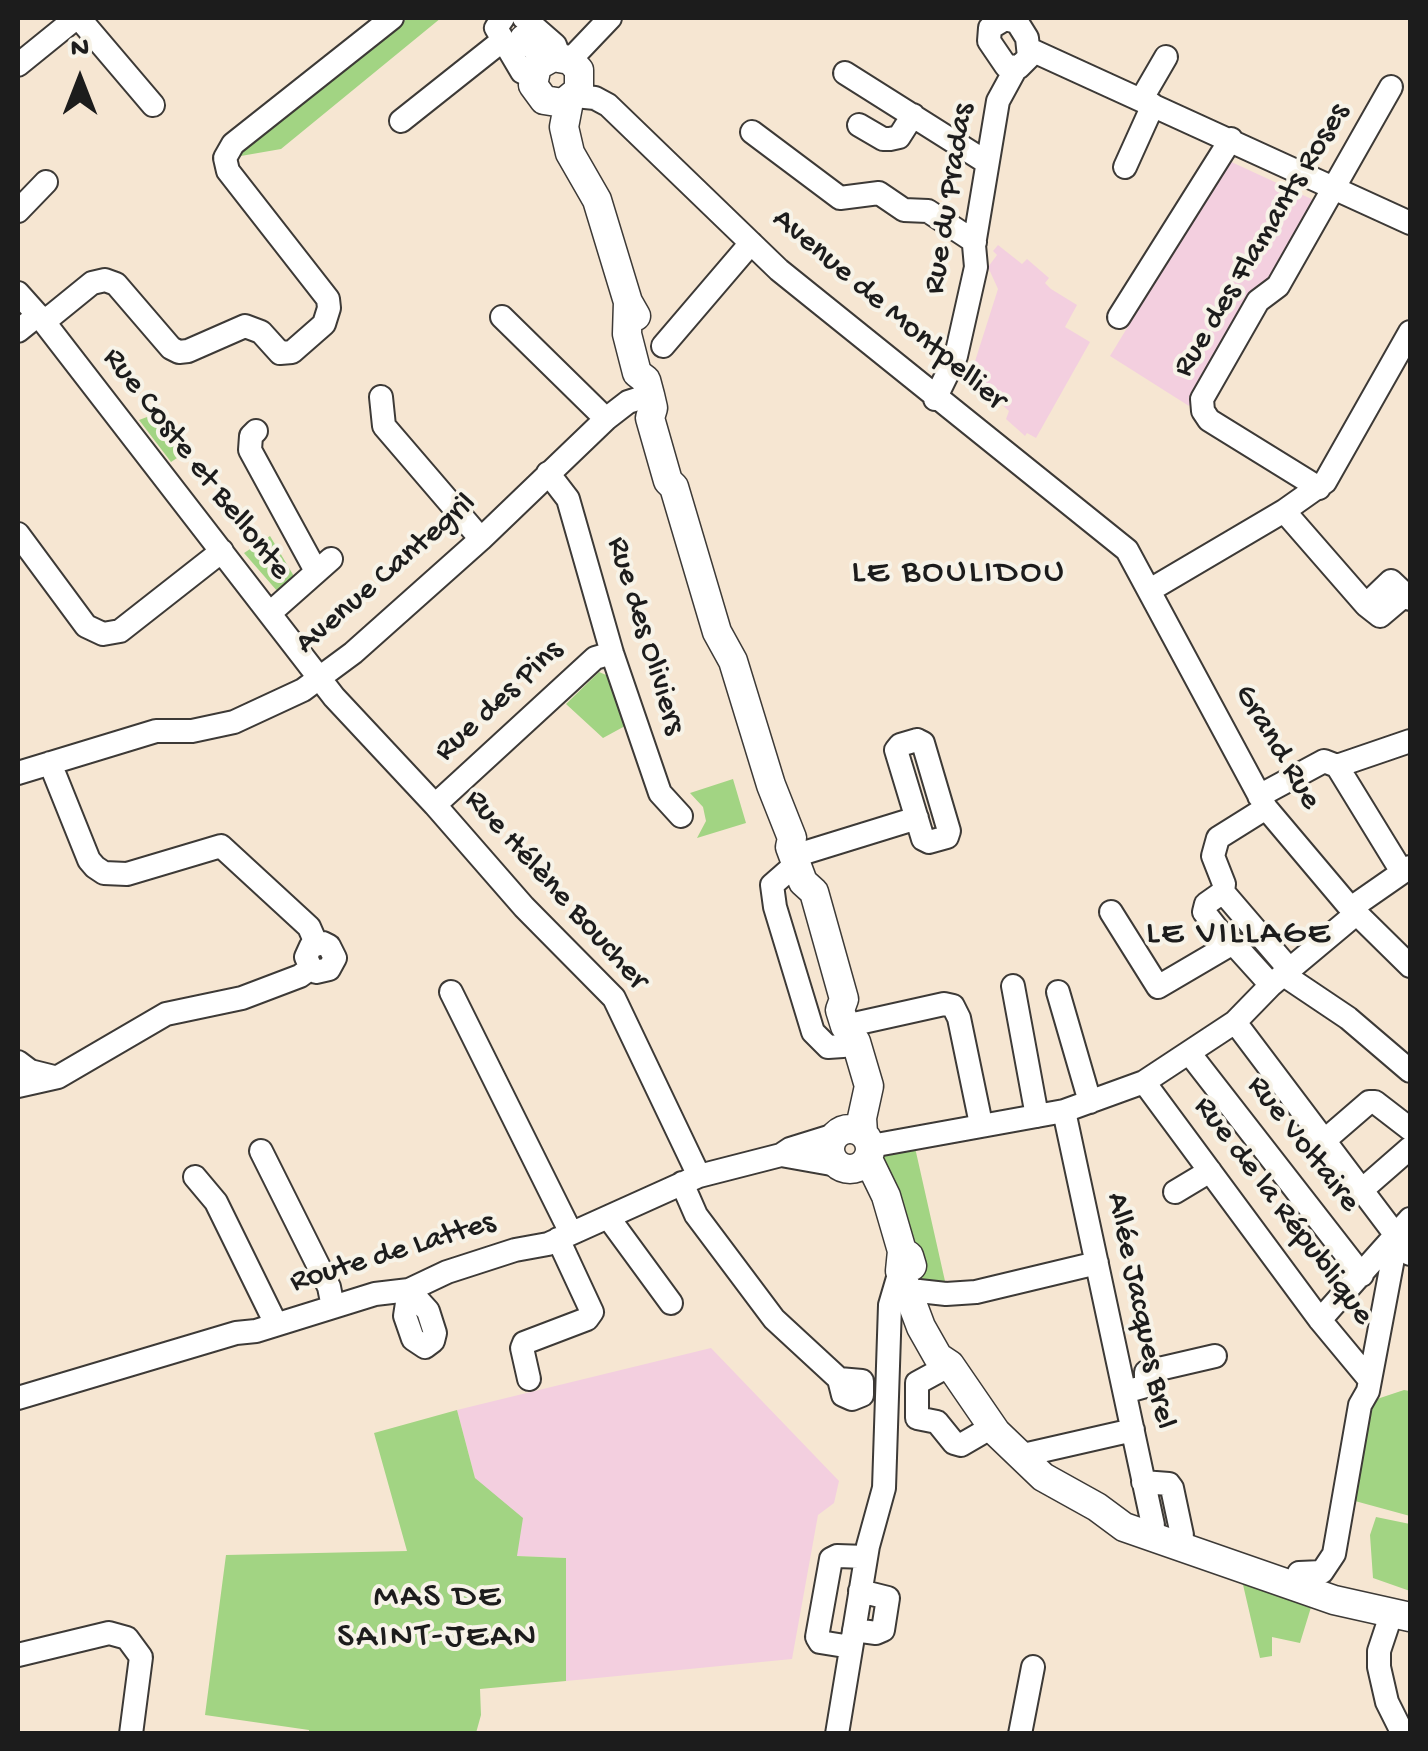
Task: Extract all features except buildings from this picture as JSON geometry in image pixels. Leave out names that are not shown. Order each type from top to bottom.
[{"type":"main road","points":[[513,26],[548,63],[581,77],[563,106],[570,153],[598,200],[628,302],[633,307],[649,364],[654,435],[668,481],[674,487],[717,632],[734,661],[771,785],[770,816],[781,841],[814,892],[844,999],[843,1027],[856,1042],[869,1086],[852,1148],[886,1205],[921,1326],[938,1357],[950,1365],[992,1427],[1043,1478],[1097,1507],[1124,1527],[1334,1600],[1401,1614]]},
{"type":"main road","points":[[548,63],[533,84],[563,106]]},
{"type":"main road","points":[[1097,1507],[1382,1603],[1401,1614]]},
{"type":"street","points":[[18,65],[78,18],[153,105]]},
{"type":"street","points":[[18,331],[92,283],[105,280],[116,284],[174,350],[188,351],[245,326],[257,329],[277,350],[292,352],[324,324],[328,299],[228,171],[225,158],[233,144],[392,18]]},
{"type":"street","points":[[548,63],[610,18]]},
{"type":"street","points":[[401,121],[513,26]]},
{"type":"street","points":[[1008,30],[1147,102],[1410,223]]},
{"type":"street","name":"Rue du Pradas","points":[[935,399],[956,356],[976,267],[974,242],[1008,30]]},
{"type":"street","points":[[1125,167],[1166,57]]},
{"type":"street","points":[[845,73],[986,162]]},
{"type":"street","name":"Rue des Flamants Roses","points":[[1319,488],[1209,420],[1202,402],[1258,302],[1278,286],[1392,87]]},
{"type":"street","name":"Avenue de Montpellier","points":[[563,106],[603,100],[778,270],[1127,550],[1150,590]]},
{"type":"street","points":[[860,125],[890,139],[899,137],[913,115]]},
{"type":"street","points":[[752,132],[840,198],[879,194],[904,210],[928,211],[974,242]]},
{"type":"street","points":[[1118,316],[1231,139]]},
{"type":"street","points":[[18,211],[46,182]]},
{"type":"street","points":[[663,346],[751,243]]},
{"type":"street","name":"Rue Coste et Bellonte","points":[[18,293],[320,678]]},
{"type":"street","points":[[502,316],[606,419]]},
{"type":"street","points":[[1150,590],[1319,488],[1410,332]]},
{"type":"street","name":"Avenue Cantegril","points":[[18,773],[156,731],[192,731],[234,722],[289,698],[320,678],[481,539],[606,419],[628,402],[650,394]]},
{"type":"street","points":[[381,398],[384,426],[481,539]]},
{"type":"street","points":[[256,430],[250,436],[250,450],[323,565],[270,614]]},
{"type":"street","name":"Rue des Oliviers","points":[[548,473],[568,499],[612,653],[660,793],[681,816]]},
{"type":"street","points":[[1284,511],[1366,605],[1391,581],[1408,596]]},
{"type":"street","points":[[18,534],[86,626],[103,634],[120,630],[222,551]]},
{"type":"street","name":"Grand Rue","points":[[1150,590],[1263,802],[1354,911],[1410,966]]},
{"type":"street","name":"Rue des Pins","points":[[436,805],[596,658],[612,653]]},
{"type":"street","name":"Rue Hélène Boucher","points":[[320,678],[524,907],[614,998],[691,1179],[696,1215],[774,1320],[839,1379]]},
{"type":"street","points":[[1282,977],[1223,892],[1214,856],[1218,838],[1324,761],[1337,766],[1409,748]]},
{"type":"street","points":[[50,763],[88,860],[95,868],[104,874],[127,874],[221,846],[309,928],[316,944]]},
{"type":"street","points":[[1337,766],[1406,869]]},
{"type":"street","points":[[917,818],[796,862],[772,884],[772,898],[812,1032],[828,1047],[843,1027],[944,1004],[953,1006],[959,1018],[981,1124]]},
{"type":"street","name":"Route de Lattes","points":[[18,1398],[236,1333],[256,1332],[385,1292],[409,1290],[447,1272],[564,1236],[691,1179],[781,1155],[790,1148],[852,1148],[990,1125],[1064,1111],[1144,1082],[1235,1022],[1354,911],[1406,869]]},
{"type":"street","points":[[1223,892],[1206,904],[1204,912],[1222,935],[1348,1018],[1410,1072]]},
{"type":"street","points":[[1112,912],[1158,986],[1233,942]]},
{"type":"street","points":[[310,968],[323,972],[342,958],[329,946],[316,944]]},
{"type":"street","points":[[310,968],[306,957],[316,944]]},
{"type":"street","points":[[18,1086],[58,1078],[166,1014],[242,998],[300,976],[310,968]]},
{"type":"street","points":[[1014,986],[1037,1116]]},
{"type":"street","points":[[451,992],[564,1236],[592,1312],[587,1319],[524,1343],[529,1379]]},
{"type":"street","points":[[1058,992],[1090,1102]]},
{"type":"street","points":[[1235,1022],[1363,1189],[1406,1236]]},
{"type":"street","name":"Rue Voltaire","points":[[1190,1054],[1362,1275]]},
{"type":"street","points":[[18,1062],[30,1071],[58,1078]]},
{"type":"street","name":"Rue de la République","points":[[1144,1082],[1369,1380]]},
{"type":"street","points":[[1325,1140],[1368,1102],[1376,1102],[1410,1129]]},
{"type":"street","name":"Allée Jacques Brel","points":[[1064,1111],[1153,1525]]},
{"type":"street","points":[[1363,1189],[1410,1148]]},
{"type":"street","points":[[261,1151],[329,1287],[333,1307]]},
{"type":"street","points":[[1175,1192],[1210,1170]]},
{"type":"street","points":[[195,1177],[216,1202],[276,1324]]},
{"type":"street","points":[[608,1217],[672,1303]]},
{"type":"street","points":[[1320,1320],[1406,1236]]},
{"type":"street","points":[[1299,1574],[1322,1572],[1334,1554],[1360,1405],[1406,1236]]},
{"type":"street","points":[[837,1734],[866,1558],[884,1488],[890,1306],[907,1271],[946,1294],[976,1292],[1097,1263]]},
{"type":"street","points":[[1125,1392],[1146,1386],[1146,1372],[1215,1356]]},
{"type":"street","points":[[950,1365],[918,1383],[917,1418],[937,1422],[954,1443],[961,1445],[992,1427]]},
{"type":"street","points":[[1019,1456],[1132,1430]]},
{"type":"street","points":[[1143,1482],[1169,1484],[1172,1488],[1182,1535]]},
{"type":"street","points":[[852,1639],[820,1642],[818,1637],[831,1559],[866,1558]]},
{"type":"street","points":[[1401,1614],[1380,1651],[1379,1667],[1387,1702],[1403,1734]]},
{"type":"street","points":[[18,1655],[109,1633],[127,1638],[141,1656],[131,1734]]},
{"type":"street","points":[[1020,1734],[1032,1666]]},
{"type":"shaded area","points":[[1225,159],[1318,202],[1274,276],[1257,286],[1189,406],[1110,356]]},
{"type":"shaded area","points":[[998,245],[1022,264],[1027,259],[1049,278],[1045,283],[1051,289],[1077,305],[1065,327],[1090,342],[1036,438],[1027,433],[1025,436],[1006,419],[1009,411],[970,377],[998,289],[988,267],[997,255],[993,251]]},
{"type":"shaded area","points":[[711,1348],[839,1481],[834,1503],[818,1515],[792,1659],[566,1681],[566,1558],[517,1556],[483,1486],[475,1478],[457,1410]]},
{"type":"green space","points":[[408,18],[441,18],[281,149],[235,157]]},
{"type":"green space","points":[[163,411],[186,452],[171,462],[139,420]]},
{"type":"green space","points":[[270,536],[295,578],[278,592],[244,553]]},
{"type":"green space","points":[[599,672],[611,677],[625,726],[603,738],[566,704]]},
{"type":"green space","points":[[733,779],[746,823],[697,838],[706,821],[703,807],[690,793]]},
{"type":"green space","points":[[913,1144],[947,1290],[922,1284],[878,1156]]},
{"type":"green space","points":[[1410,1391],[1410,1516],[1355,1501],[1371,1401]]},
{"type":"green space","points":[[457,1410],[475,1478],[523,1518],[517,1556],[566,1558],[566,1681],[480,1689],[481,1715],[476,1733],[309,1733],[205,1715],[226,1555],[407,1551],[374,1433]]},
{"type":"green space","points":[[1376,1517],[1410,1524],[1410,1591],[1373,1578],[1370,1535]]},
{"type":"green space","points":[[1241,1576],[1312,1604],[1300,1643],[1272,1637],[1272,1656],[1260,1658]]},
{"type":"district","name":"LE BOULIDOU","points":[[959,575]]},
{"type":"district","name":"LE VILLAGE","points":[[1239,936]]},
{"type":"district","name":"MAS DE SAINT-JEAN","points":[[438,1619]]}]
